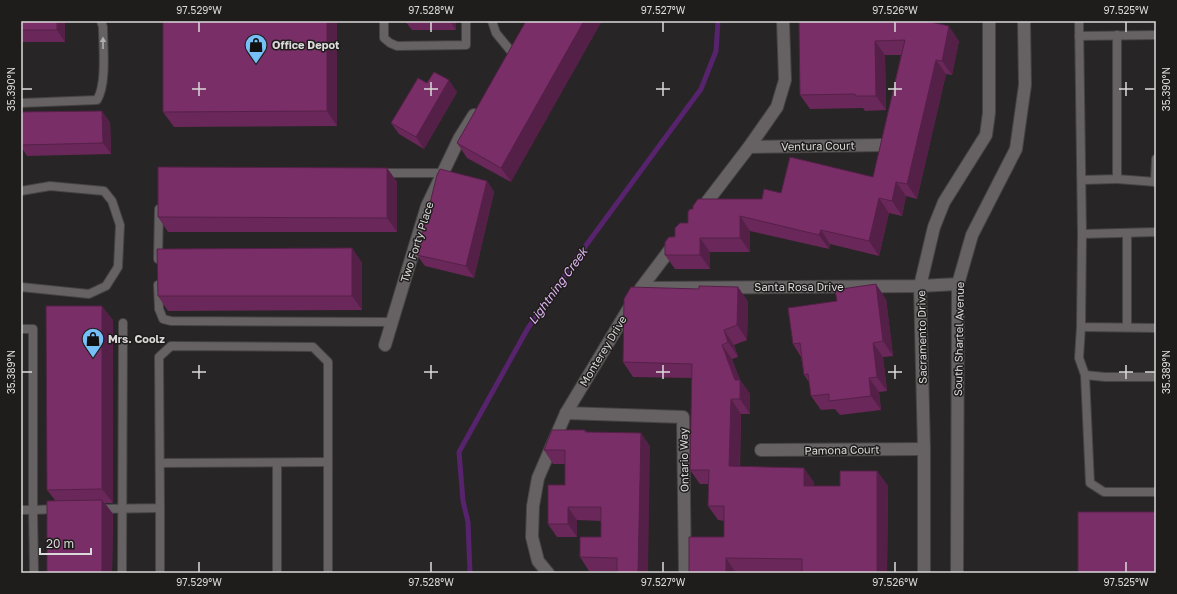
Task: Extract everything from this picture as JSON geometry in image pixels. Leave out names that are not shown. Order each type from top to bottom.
[{"type":"street","points":[[692,220],[749,147],[777,107],[785,80],[783,21]]},
{"type":"street","name":"Sacramento Drive","points":[[924,573],[924,448],[920,286],[934,228],[944,202],[986,135],[989,113],[989,21]]},
{"type":"street","name":"South Shartel Avenue","points":[[957,573],[958,284],[972,235],[1016,148],[1026,85],[1024,21]]},
{"type":"street","points":[[511,58],[522,41]]},
{"type":"street","name":"Two Forty Place","points":[[385,346],[427,206],[459,139],[480,107]]},
{"type":"street","name":"Ventura Court","points":[[749,147],[886,145]]},
{"type":"street","name":"Monterey Drive","points":[[548,573],[538,561],[532,537],[533,506],[538,478],[566,413],[640,288],[683,233]]},
{"type":"street","name":"Santa Rosa Drive","points":[[640,288],[920,286],[958,284]]},
{"type":"street","name":"Ontario Way","points":[[566,413],[683,417],[685,573]]},
{"type":"street","name":"Pamona Court","points":[[761,450],[924,448]]},
{"type":"lane","points":[[21,103],[97,100],[103,83],[103,27],[101,21]]},
{"type":"lane","points":[[384,21],[384,38],[397,46],[466,45],[466,21]]},
{"type":"lane","points":[[492,21],[496,33],[511,58]]},
{"type":"lane","points":[[1079,21],[1082,180],[1080,358],[1085,376],[1090,483],[1104,492],[1156,492]]},
{"type":"lane","points":[[1117,35],[1117,179]]},
{"type":"lane","points":[[1080,36],[1156,35]]},
{"type":"lane","points":[[1082,180],[1117,179],[1155,182],[1156,159]]},
{"type":"lane","points":[[371,173],[442,173]]},
{"type":"lane","points":[[21,192],[50,186],[104,191],[112,201],[120,225],[118,267],[106,286],[89,294],[21,287]]},
{"type":"lane","points":[[159,197],[159,309],[163,319],[170,321],[392,322]]},
{"type":"lane","points":[[1082,234],[1156,232]]},
{"type":"lane","points":[[1126,233],[1126,327]]},
{"type":"lane","points":[[122,573],[123,323]]},
{"type":"lane","points":[[1081,327],[1156,328]]},
{"type":"lane","points":[[21,329],[33,329],[34,573]]},
{"type":"lane","points":[[160,573],[159,356],[171,346],[313,347],[328,362],[328,573]]},
{"type":"lane","points":[[1085,376],[1156,378]]},
{"type":"lane","points":[[160,463],[328,462]]},
{"type":"lane","points":[[277,463],[277,573]]},
{"type":"lane","points":[[92,509],[160,508]]},
{"type":"lane","points":[[21,510],[63,509]]},
{"type":"building","points":[[21,21],[57,21],[57,30],[21,30]]},
{"type":"building","points":[[163,21],[327,21],[327,111],[163,112]]},
{"type":"building","points":[[526,21],[584,21],[501,168],[457,143]]},
{"type":"building","points":[[799,21],[926,21],[949,26],[942,61],[936,60],[907,184],[896,182],[892,201],[879,198],[869,241],[821,230],[819,235],[740,216],[740,238],[700,238],[700,255],[665,255],[665,242],[669,237],[675,237],[675,228],[680,223],[688,223],[688,212],[690,209],[693,209],[693,206],[698,199],[762,199],[764,189],[781,193],[790,157],[873,177],[905,40],[875,41],[876,96],[855,96],[855,94],[800,95]]},
{"type":"building","points":[[434,72],[449,80],[416,137],[391,123],[418,78],[427,83]]},
{"type":"building","points":[[102,111],[103,143],[21,145],[21,112]]},
{"type":"building","points":[[158,167],[387,168],[387,218],[158,217]]},
{"type":"building","points":[[440,169],[487,181],[466,266],[417,255],[437,175]]},
{"type":"building","points":[[352,248],[352,296],[158,296],[157,249]]},
{"type":"building","points":[[876,284],[883,341],[873,343],[877,377],[869,378],[871,396],[829,401],[829,394],[811,396],[808,374],[804,375],[800,343],[793,344],[788,308],[837,301],[835,290]]},
{"type":"building","points":[[699,286],[738,287],[737,325],[724,330],[728,342],[722,345],[735,380],[740,380],[740,399],[731,399],[729,466],[804,468],[804,486],[840,486],[840,471],[877,471],[877,573],[802,573],[802,559],[726,558],[726,573],[689,573],[689,537],[724,537],[724,506],[708,506],[709,470],[690,470],[692,364],[623,362],[624,299],[631,287],[699,289]]},
{"type":"building","points":[[46,306],[102,306],[102,489],[47,490]]},
{"type":"building","points":[[552,430],[641,433],[638,573],[617,573],[617,558],[580,557],[580,537],[601,537],[601,507],[568,507],[568,524],[548,524],[548,485],[565,485],[565,450],[544,450]]},
{"type":"building","points":[[102,500],[102,573],[47,573],[47,501]]},
{"type":"building","points":[[1078,512],[1156,512],[1156,573],[1078,573]]},
{"type":"waterway","name":"Lightning Creek","points":[[470,573],[468,522],[463,501],[459,452],[528,328],[584,248],[701,89],[716,51],[718,21]]},
{"type":"place","name":"Office Depot","points":[[256,64]]},
{"type":"place","name":"Mrs. Coolz","points":[[93,358]]}]
